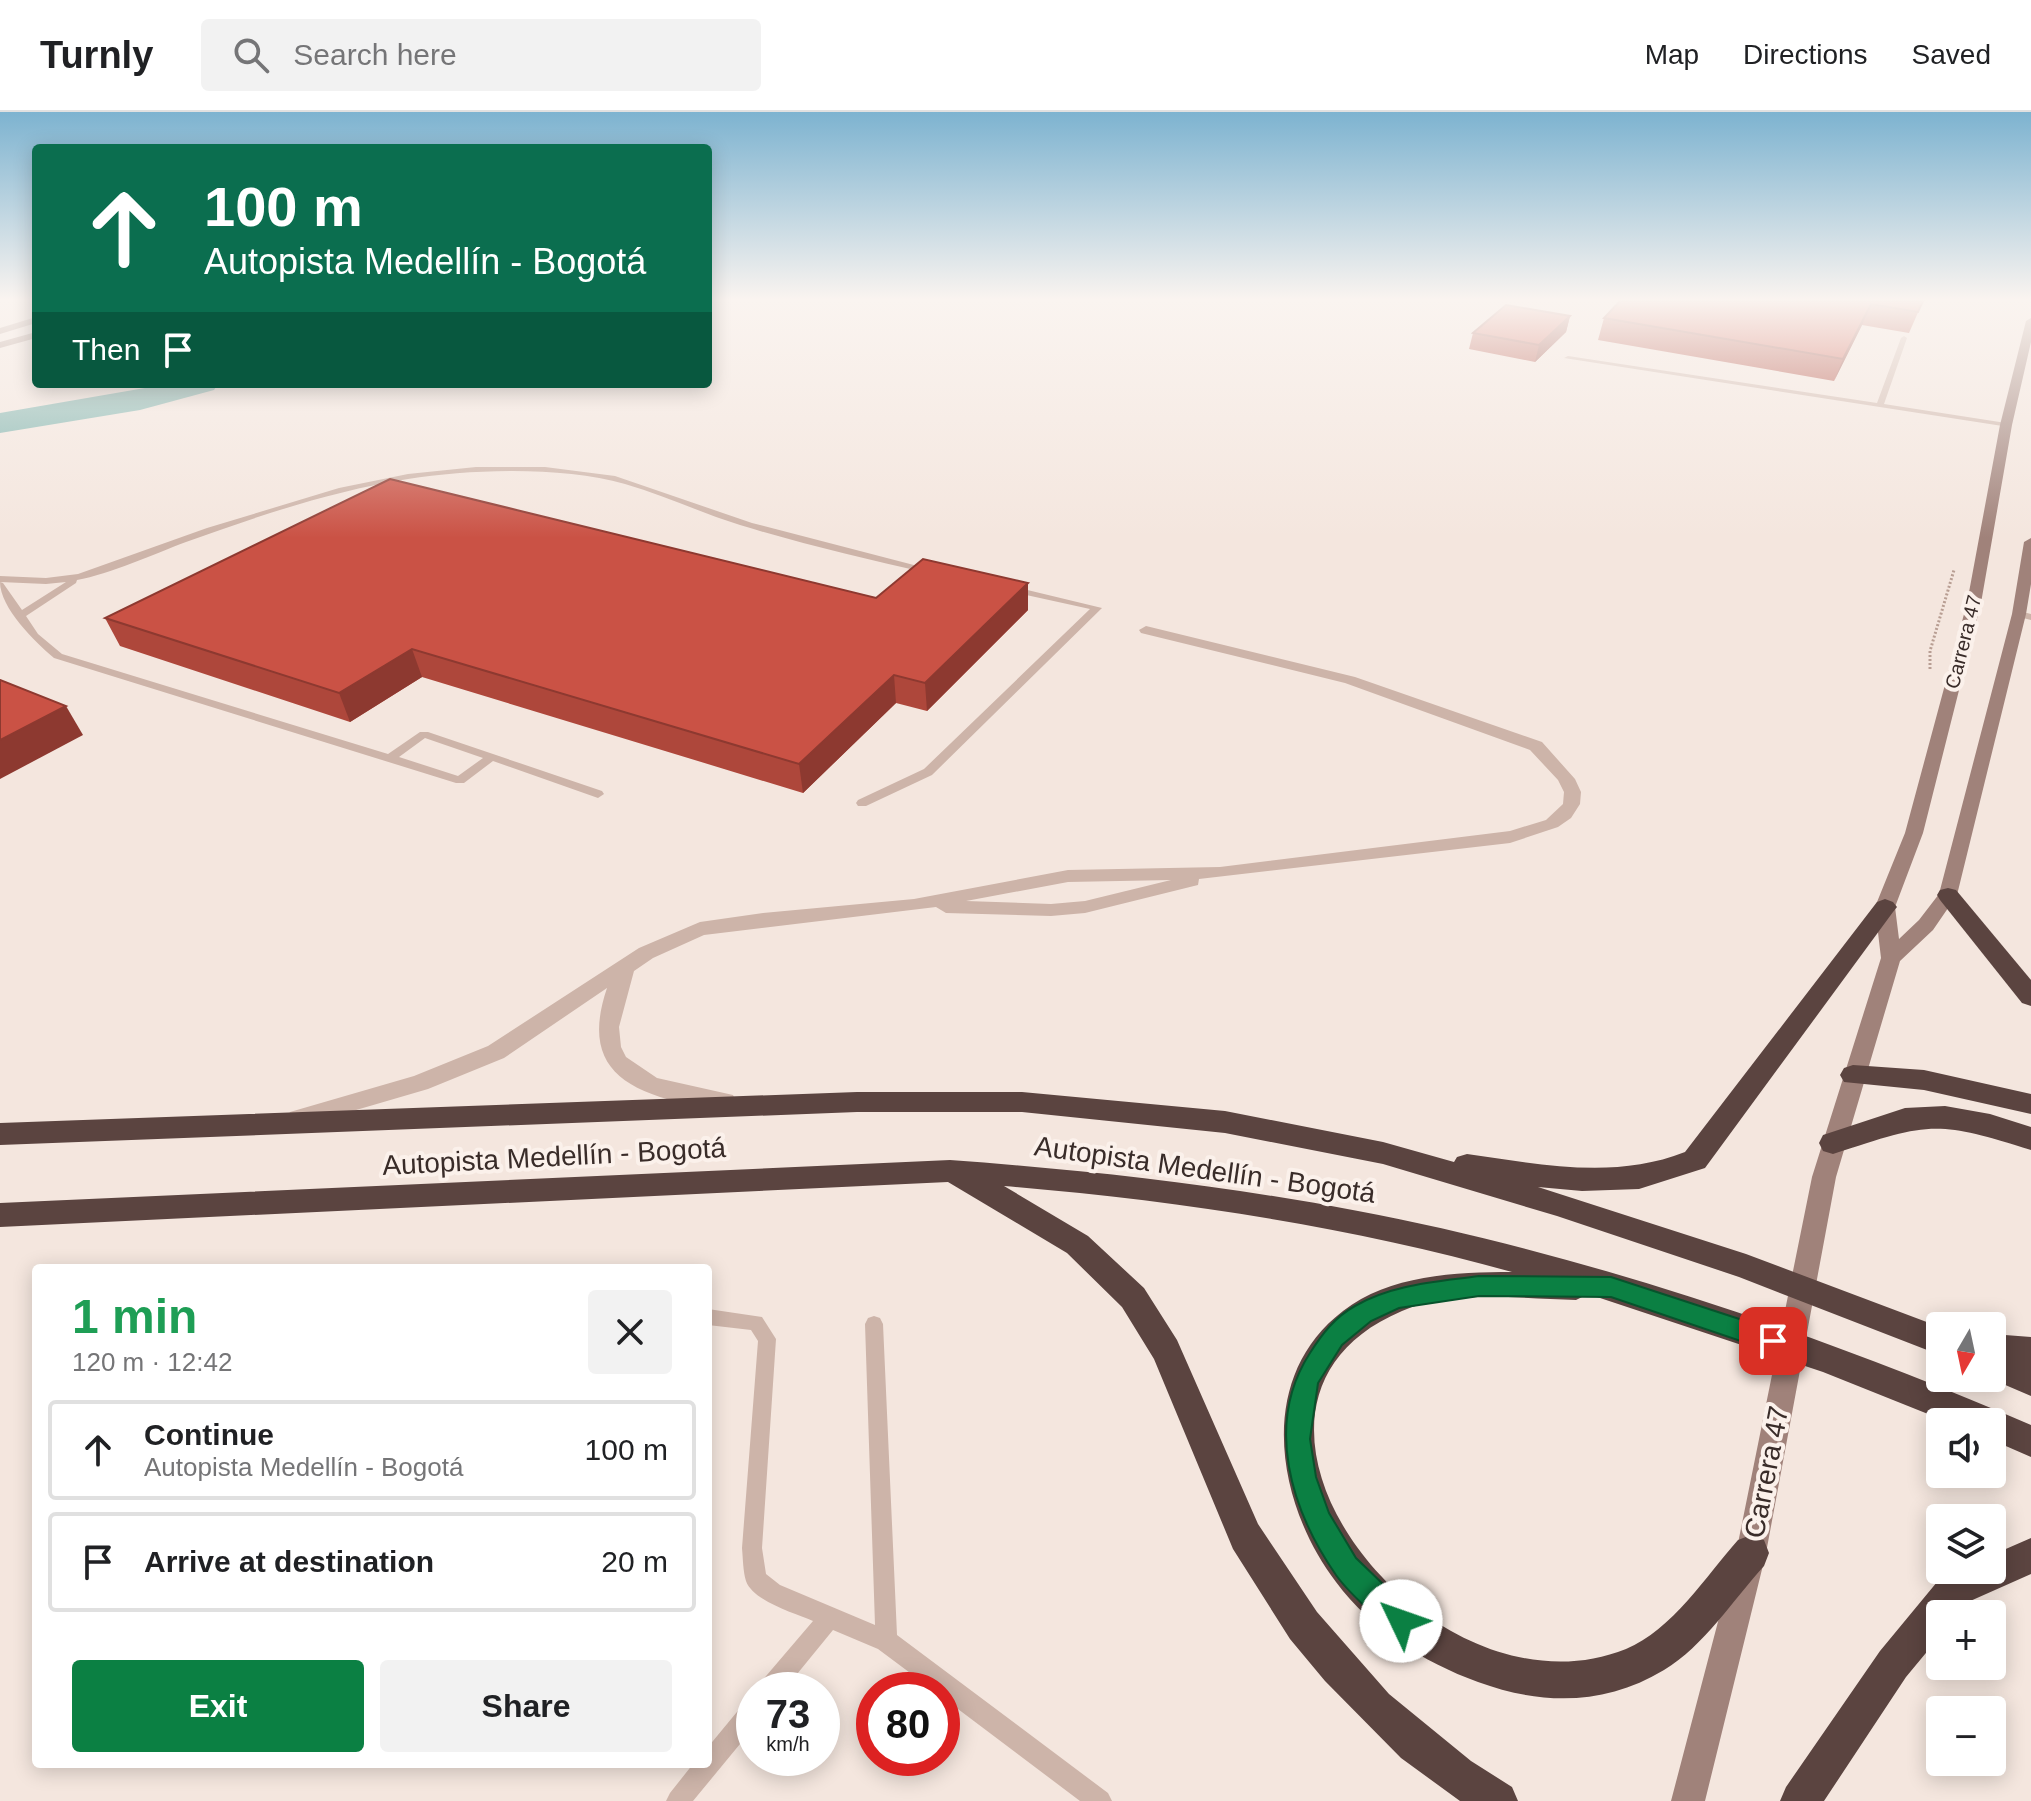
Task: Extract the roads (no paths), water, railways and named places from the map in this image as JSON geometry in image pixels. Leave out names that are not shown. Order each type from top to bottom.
[{"type":"highway","points":[[1948,895],[2026,986]]},
{"type":"highway","points":[[1383,1153],[1572,1180],[1635,1181],[1681,1167],[1695,1160],[1885,907]]},
{"type":"highway","points":[[1853,1075],[1924,1080],[2031,1104]]},
{"type":"highway","name":"Autopista Medellín - Bogotá","points":[[0,1134],[760,1106],[1022,1102],[1225,1122],[1383,1153],[1557,1204],[1746,1267],[1926,1336]]},
{"type":"highway","points":[[1833,1143],[1914,1117],[1949,1117],[1988,1124],[2031,1139]]},
{"type":"highway","points":[[950,1171],[1056,1229],[1112,1274],[1157,1331],[1186,1391],[1224,1495],[1292,1612],[1370,1703],[1468,1785],[1498,1801]]},
{"type":"highway","name":"Autopista Medellín - Bogotá","points":[[0,1215],[950,1171],[1109,1183],[1358,1223],[1485,1252],[1611,1287],[1827,1359],[1952,1408]]},
{"type":"highway","points":[[1611,1287],[1479,1286],[1397,1298],[1363,1313],[1333,1337],[1319,1357],[1307,1379],[1299,1411],[1297,1439],[1303,1477],[1318,1521],[1347,1567],[1373,1596],[1426,1638],[1496,1670],[1563,1681],[1597,1677],[1653,1655],[1751,1553]]},
{"type":"highway","points":[[2006,1349],[2031,1351]]},
{"type":"highway","points":[[2006,1370],[2031,1381]]},
{"type":"highway","name":"Autopista Medellín - Bogotá","points":[[2006,1430],[2031,1441]]},
{"type":"highway","points":[[1800,1801],[1893,1664],[1955,1589],[2031,1556]]},
{"type":"street","name":"Carrera 47","points":[[1688,1801],[1751,1553],[1824,1177],[1891,958],[1885,907],[1914,833],[1974,603],[2017,380]]},
{"type":"street","name":"Carrera 47","points":[[1891,958],[1926,925],[1948,895],[2025,615],[2031,542]]},
{"type":"street","points":[[275,1125],[464,1067],[528,1032],[673,938],[700,929],[763,919],[914,905],[1068,876],[1220,873],[1510,837],[1543,830],[1562,820],[1572,802],[1572,785],[1560,766],[1536,746],[1465,718],[1350,680],[1146,630]]},
{"type":"street","points":[[914,905],[1062,909],[1113,901],[1220,873]]},
{"type":"street","points":[[625,967],[608,1028],[609,1044],[617,1061],[634,1077],[662,1089],[760,1106]]},
{"type":"lane","points":[[1706,380],[1880,405],[2005,430]]},
{"type":"lane","points":[[1880,405],[1889,380]]},
{"type":"lane","points":[[1777,391],[1822,403],[2005,430]]},
{"type":"lane","points":[[492,757],[460,780],[58,656],[34,636],[0,582],[80,577],[320,493],[401,475],[486,468],[552,470],[617,480],[818,545],[942,573]]},
{"type":"lane","points":[[20,616],[80,577]]},
{"type":"lane","points":[[862,803],[928,772],[1097,608],[1004,587]]},
{"type":"lane","points":[[389,759],[424,734],[598,794]]},
{"type":"lane","points":[[712,1318],[756,1323],[767,1339],[752,1548],[756,1579],[772,1593],[886,1641],[1100,1801]]},
{"type":"lane","points":[[874,1324],[886,1641]]},
{"type":"lane","points":[[784,1672],[830,1617]]},
{"type":"lane","points":[[712,1760],[736,1731]]},
{"type":"lane","points":[[678,1801],[705,1768]]},
{"type":"waterway","points":[[0,423],[140,401],[188,388]]}]
